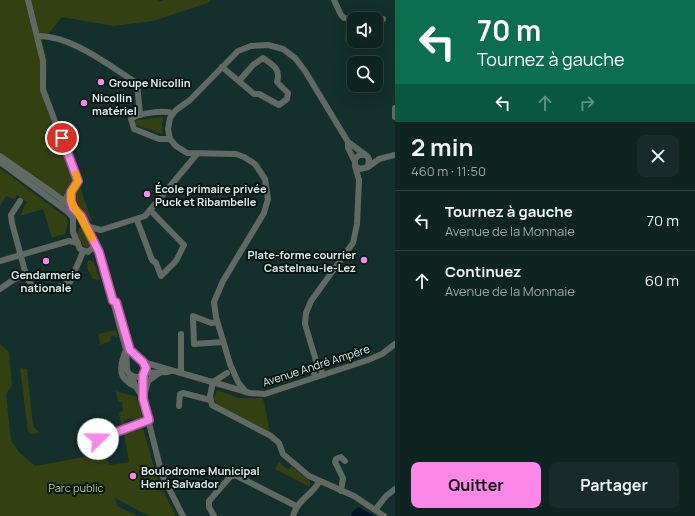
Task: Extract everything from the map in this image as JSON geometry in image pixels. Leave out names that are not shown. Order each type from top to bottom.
[{"type":"street","points":[[28,0],[43,61],[43,90],[77,178],[77,184],[62,203]]},
{"type":"street","points":[[334,0],[341,15],[344,18],[347,18]]},
{"type":"street","points":[[37,36],[48,36],[73,44],[137,83],[140,115]]},
{"type":"street","points":[[232,388],[230,364],[214,309],[215,297],[264,213],[268,199],[267,186],[259,169],[244,157],[227,154],[197,154],[180,149],[170,139],[168,123],[172,113],[190,100],[238,51],[251,46],[275,46],[288,52],[305,71],[348,142],[370,161],[362,179],[359,180]]},
{"type":"street","points":[[222,67],[254,94],[259,94],[279,105],[286,99],[288,93],[277,82],[279,72],[263,58],[253,65],[239,81]]},
{"type":"street","points":[[395,108],[395,117]]},
{"type":"street","points":[[170,139],[159,139],[134,129],[131,119],[140,115],[168,111],[172,113]]},
{"type":"street","points":[[323,375],[319,365],[317,364],[305,324],[306,312],[310,300],[353,243],[357,224],[359,180],[355,164],[348,148],[348,142]]},
{"type":"street","points":[[73,229],[85,225],[101,230],[137,220],[145,216],[197,154]]},
{"type":"street","points":[[355,164],[360,169],[367,168],[379,159],[395,155]]},
{"type":"street","points":[[0,156],[55,194],[73,218],[73,229],[69,241]]},
{"type":"street","points":[[355,164],[357,157],[366,156],[379,159]]},
{"type":"street","points":[[0,162],[62,203],[73,208],[81,216],[93,246],[101,260],[126,350],[127,367],[144,397]]},
{"type":"street","points":[[55,194],[71,192]]},
{"type":"street","points":[[71,192],[73,208]]},
{"type":"street","points":[[20,202],[11,215],[26,275],[36,290],[41,291],[70,282],[83,252],[93,246],[101,230]]},
{"type":"street","points":[[137,220],[152,260],[156,263],[160,276],[176,261],[184,245],[150,210]]},
{"type":"street","points":[[73,229],[83,252]]},
{"type":"street","points":[[0,261],[69,241],[78,243]]},
{"type":"street","points":[[0,289],[13,280],[26,275]]},
{"type":"street","points":[[113,301],[116,302],[130,350],[142,361],[146,368],[144,374],[144,397],[149,420],[164,479],[182,516]]},
{"type":"street","points":[[217,322],[212,323],[194,316],[194,344],[223,342]]},
{"type":"street","points":[[180,373],[181,334]]},
{"type":"street","name":"Avenue André Ampère","points":[[142,361],[246,392],[265,394],[368,360],[382,354],[395,344]]},
{"type":"street","points":[[126,350],[120,365],[120,370],[123,377],[129,384],[138,387]]},
{"type":"street","points":[[127,367],[132,360],[142,361]]},
{"type":"street","points":[[315,377],[313,370],[317,364]]},
{"type":"street","points":[[131,375],[138,377],[144,374],[168,372],[171,370]]},
{"type":"street","points":[[144,397],[148,381],[159,373]]},
{"type":"street","points":[[231,374],[213,382],[210,400],[212,405],[270,436],[278,443],[283,454],[309,476],[319,482],[354,496],[384,516]]},
{"type":"street","points":[[225,386],[231,374]]},
{"type":"street","points":[[231,374],[246,392]]},
{"type":"street","points":[[179,406],[180,394],[183,393],[210,400]]},
{"type":"street","points":[[98,439],[149,420]]},
{"type":"street","points":[[341,491],[343,478],[335,462],[336,459],[341,457],[345,461]]},
{"type":"street","points":[[214,516],[210,507],[210,501],[232,475],[237,476],[296,506]]},
{"type":"street","points":[[293,516],[296,506],[315,489],[319,482]]},
{"type":"street","points":[[375,510],[386,496],[395,489]]},
{"type":"green space","points":[[0,0],[158,0],[158,2],[163,0],[211,0],[208,3],[153,21],[113,26],[62,17],[42,41],[47,60],[46,87],[92,222],[0,152]]},
{"type":"green space","points":[[346,22],[347,41],[345,41]]},
{"type":"green space","points":[[164,117],[162,124],[163,134],[136,125],[135,123],[137,120]]},
{"type":"green space","points":[[0,168],[67,218],[68,223],[65,234],[52,238],[43,209],[20,216],[27,202],[17,195],[15,199],[6,196],[0,206]]},
{"type":"green space","points":[[79,228],[84,229],[91,244],[89,248],[83,246],[77,234]]},
{"type":"green space","points":[[88,260],[94,262],[100,280],[93,279],[87,268]]},
{"type":"green space","points":[[115,330],[118,337],[115,338],[114,335],[110,337],[111,341],[100,345],[99,334]]},
{"type":"green space","name":"Parc public","points":[[0,344],[9,352],[12,386],[6,394],[11,440],[19,452],[35,466],[106,453],[109,465],[129,462],[124,434],[143,428],[158,481],[176,516],[149,516],[115,498],[117,506],[137,516],[0,516]]},
{"type":"green space","points":[[20,368],[27,369],[33,426],[40,433],[30,434],[28,432]]},
{"type":"green space","points":[[217,390],[239,398],[263,398],[270,432],[217,404],[214,399]]},
{"type":"green space","points":[[116,391],[137,397],[142,417],[141,419],[135,421],[132,418],[123,421],[126,425],[122,426],[119,413],[123,410],[122,402],[118,402]]},
{"type":"green space","points":[[279,462],[288,470],[291,466],[310,481],[310,487],[275,469]]},
{"type":"water","points":[[358,507],[374,516],[351,516],[352,512]]},
{"type":"slow traffic","points":[[76,174],[78,181],[71,192],[71,201],[73,208],[81,216],[92,238]]},
{"type":"place","name":"Groupe Nicollin","points":[[101,82]]},
{"type":"place","name":"Nicollin matériel","points":[[84,103]]},
{"type":"place","name":"École primaire privée Puck et Ribambelle","points":[[147,194]]},
{"type":"place","name":"Plate-forme courrier Castelnau-le-Lez","points":[[364,260]]},
{"type":"place","name":"Gendarmerie nationale","points":[[46,261]]},
{"type":"place","name":"Boulodrome Municipal Henri Salvador","points":[[133,476]]},
{"type":"route","points":[[62,138],[78,181],[71,192],[70,197],[73,208],[81,216],[94,241],[95,246],[100,253],[113,301],[116,302],[130,350],[143,362],[146,368],[143,375],[143,399],[149,420],[98,439]]}]
